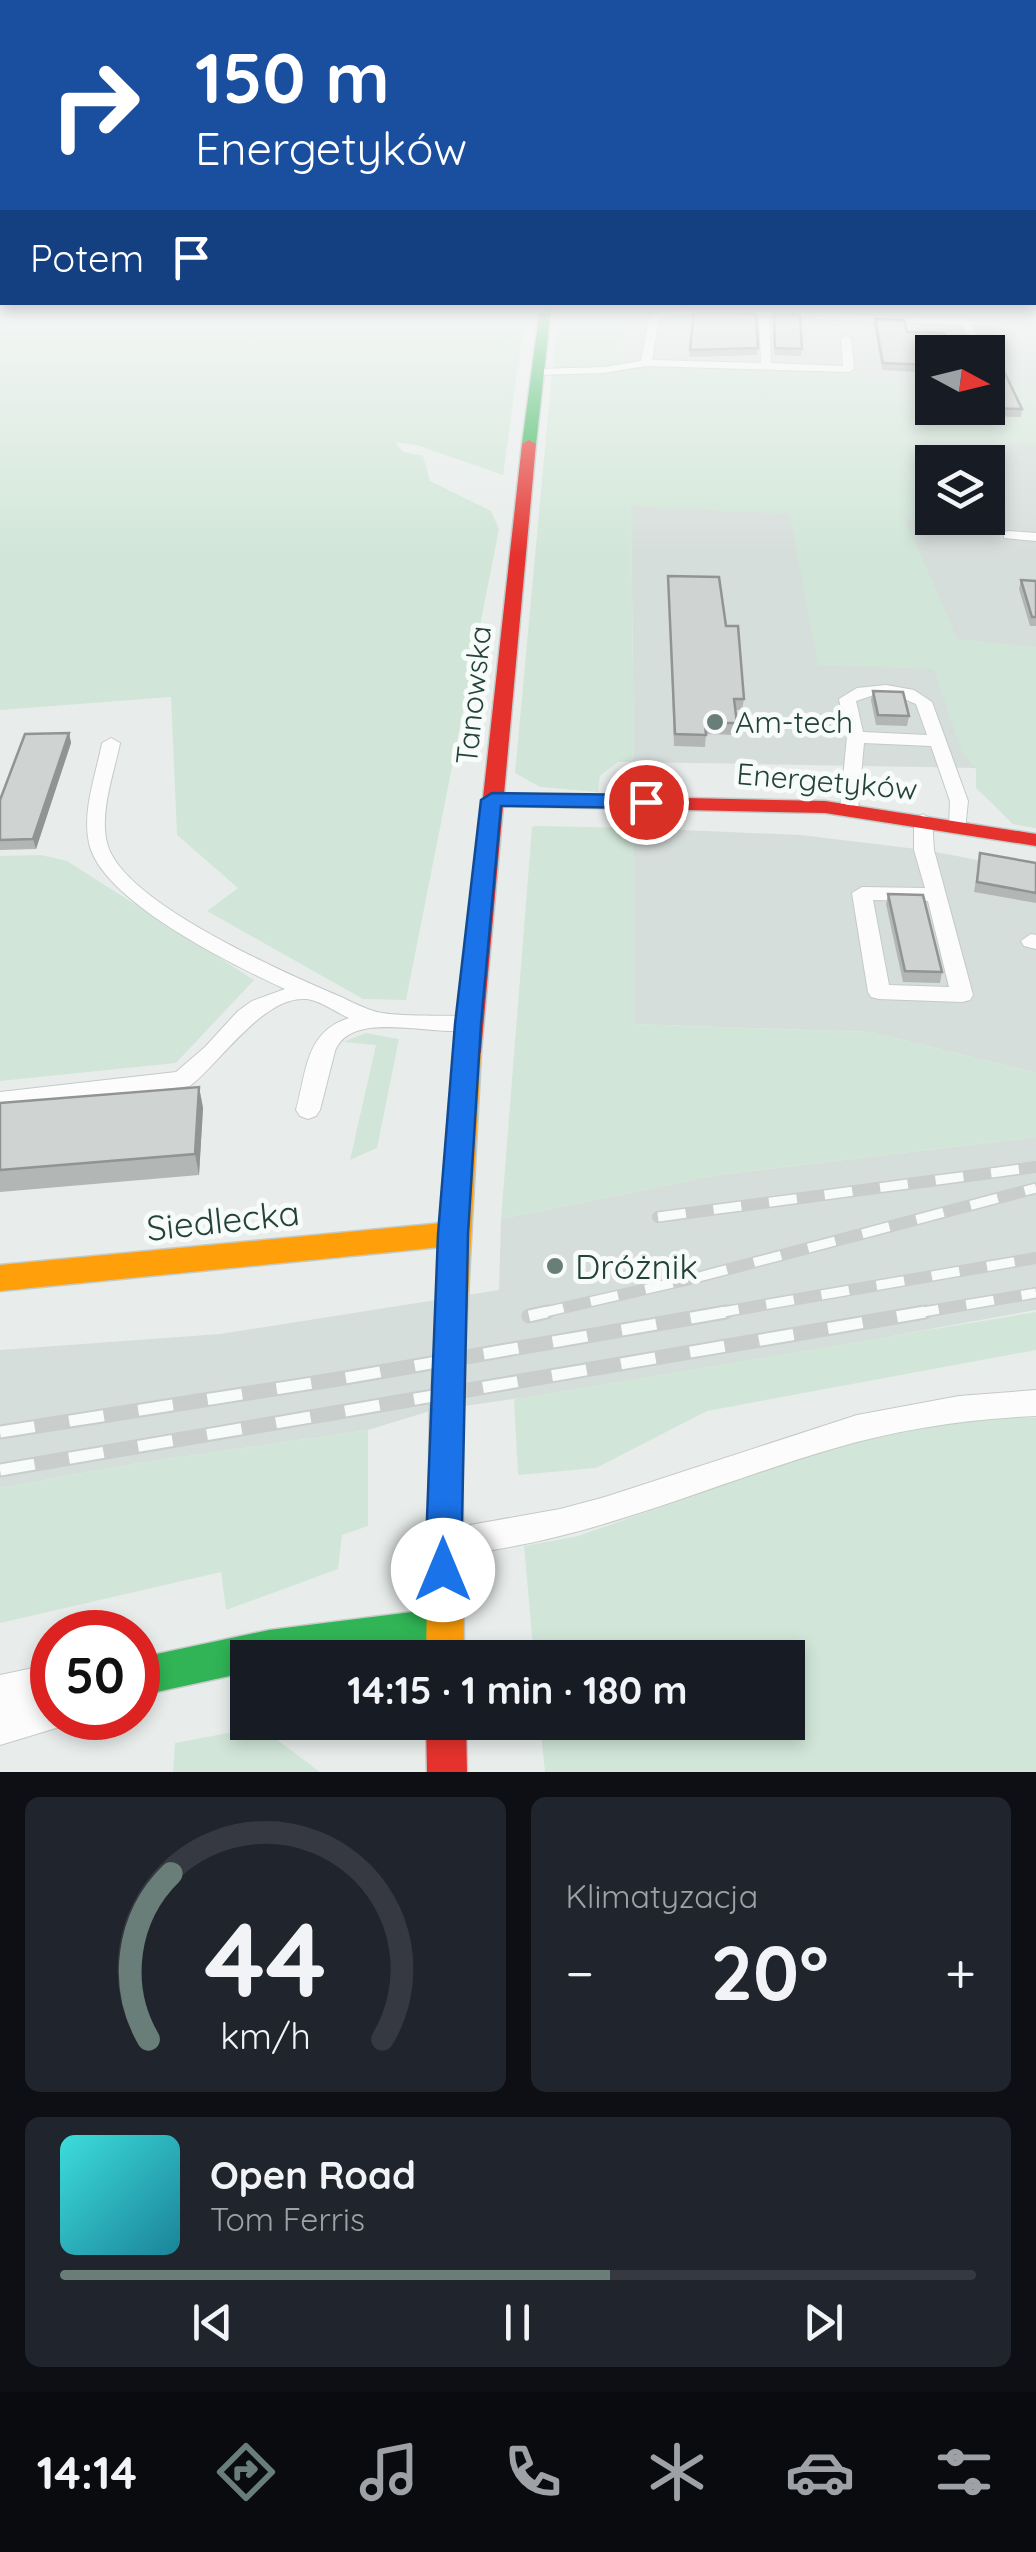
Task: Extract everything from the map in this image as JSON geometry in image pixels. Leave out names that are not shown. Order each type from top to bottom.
[{"type":"main road","name":"Tanowska","points":[[444,1640],[442,1540],[453,1234],[468,1024],[536,391]]},
{"type":"main road","name":"Energetyków","points":[[492,800],[725,802],[849,809],[1036,840]]},
{"type":"main road","name":"Siedlecka","points":[[0,1278],[453,1234]]},
{"type":"main road","points":[[160,1672],[270,1649],[444,1628]]},
{"type":"main road","points":[[446,1740],[447,1772]]},
{"type":"street","points":[[0,1710],[30,1703]]},
{"type":"lane","points":[[1009,535],[1036,536]]},
{"type":"lane","points":[[849,809],[856,738],[847,699],[851,694],[906,692],[924,702],[960,802],[958,826]]},
{"type":"lane","points":[[856,738],[938,741]]},
{"type":"lane","points":[[111,744],[97,835],[101,854],[116,874],[159,910],[308,992],[380,1021]]},
{"type":"lane","points":[[923,820],[924,850],[937,894],[962,995],[879,992],[862,892],[937,894]]},
{"type":"lane","points":[[0,1101],[182,1080],[244,1014],[274,997],[308,992]]},
{"type":"lane","points":[[308,1110],[328,1038],[343,1026],[380,1021],[468,1024]]},
{"type":"lane","points":[[442,1540],[522,1533],[587,1520],[832,1436],[900,1419],[970,1406],[1036,1403]]},
{"type":"shaded area","points":[[623,391],[915,391],[915,425],[1005,425],[1005,391],[1036,391],[1036,828],[1013,824],[975,768],[634,762],[631,506]]},
{"type":"shaded area","points":[[634,828],[801,835],[925,850],[1036,871],[1036,1073],[870,1032],[633,1024]]},
{"type":"shaded area","points":[[1036,1137],[1036,1310],[659,1378],[430,1411],[368,1430],[132,1464],[0,1488],[0,1350],[220,1334],[499,1290],[501,1219],[717,1175]]},
{"type":"green space","points":[[0,391],[515,391],[503,475],[417,445],[395,442],[403,452],[423,456],[430,481],[491,511],[499,529],[406,1000],[363,999],[207,911],[238,888],[177,835],[171,697],[0,710]]},
{"type":"green space","points":[[550,391],[915,391],[915,425],[1005,425],[1005,391],[1036,391],[1036,445],[920,441],[921,445],[915,445],[915,519],[905,519],[957,639],[1036,647],[1036,828],[1013,824],[976,788],[976,768],[962,752],[934,669],[818,665],[790,514],[631,506],[634,762],[618,762],[600,776],[598,792],[540,787],[515,773]]},
{"type":"green space","points":[[532,827],[634,828],[634,1024],[870,1032],[1036,1073],[1036,1137],[717,1175],[501,1219]]},
{"type":"green space","points":[[41,855],[67,861],[254,980],[176,1063],[0,1081],[0,856]]},
{"type":"green space","points":[[366,1033],[399,1039],[377,1148],[350,1160],[376,1045],[343,1042]]},
{"type":"green space","points":[[1036,1312],[1036,1350],[707,1411],[596,1468],[518,1475],[514,1399]]},
{"type":"green space","points":[[976,1418],[1036,1418],[1036,1772],[545,1772],[542,1740],[805,1740],[805,1640],[532,1640],[524,1546],[578,1536],[836,1446]]},
{"type":"green space","points":[[368,1430],[368,1526],[342,1535],[338,1569],[226,1610],[221,1572],[56,1610],[30,1610],[30,1616],[0,1623],[0,1488],[132,1464]]},
{"type":"green space","points":[[230,1733],[230,1740],[277,1740],[320,1772],[173,1772],[175,1743]]},
{"type":"building","points":[[1005,391],[1013,391],[1022,409],[1005,408]]},
{"type":"building","points":[[668,576],[719,577],[726,626],[738,626],[744,699],[734,699],[737,723],[705,723],[706,735],[675,734]]},
{"type":"building","points":[[1021,580],[1036,581],[1036,617],[1032,617]]},
{"type":"building","points":[[873,691],[903,692],[909,716],[878,715]]},
{"type":"building","points":[[69,733],[33,839],[0,840],[0,800],[25,734]]},
{"type":"building","points":[[980,853],[1036,863],[1036,893],[977,882]]},
{"type":"building","points":[[888,894],[923,895],[942,972],[905,971]]},
{"type":"building","points":[[199,1087],[195,1154],[0,1170],[0,1103]]},
{"type":"railway","points":[[658,1217],[1036,1167]]},
{"type":"railway","points":[[536,1314],[695,1278],[1036,1188]]},
{"type":"railway","points":[[711,1314],[1036,1258]]},
{"type":"railway","points":[[911,1314],[1036,1293]]},
{"type":"railway","points":[[529,1316],[547,1312]]},
{"type":"railway","points":[[0,1432],[726,1312]]},
{"type":"railway","points":[[0,1470],[925,1312]]},
{"type":"traffic: fast","points":[[529,444],[536,391]]},
{"type":"traffic: fast","points":[[160,1672],[269,1649],[444,1627]]},
{"type":"traffic: slow","points":[[445,1640],[446,1410],[468,1052]]},
{"type":"traffic: slow","points":[[0,1278],[453,1234]]},
{"type":"traffic: jam","points":[[468,1052],[529,444]]},
{"type":"traffic: jam","points":[[491,800],[825,807],[1036,840]]},
{"type":"traffic: jam","points":[[446,1740],[447,1772]]},
{"type":"place","name":"Am-tech","points":[[715,722]]},
{"type":"place","name":"Dróżnik","points":[[555,1266]]},
{"type":"route","points":[[443,1570],[453,1234],[468,1024],[492,800],[646,802]]}]
